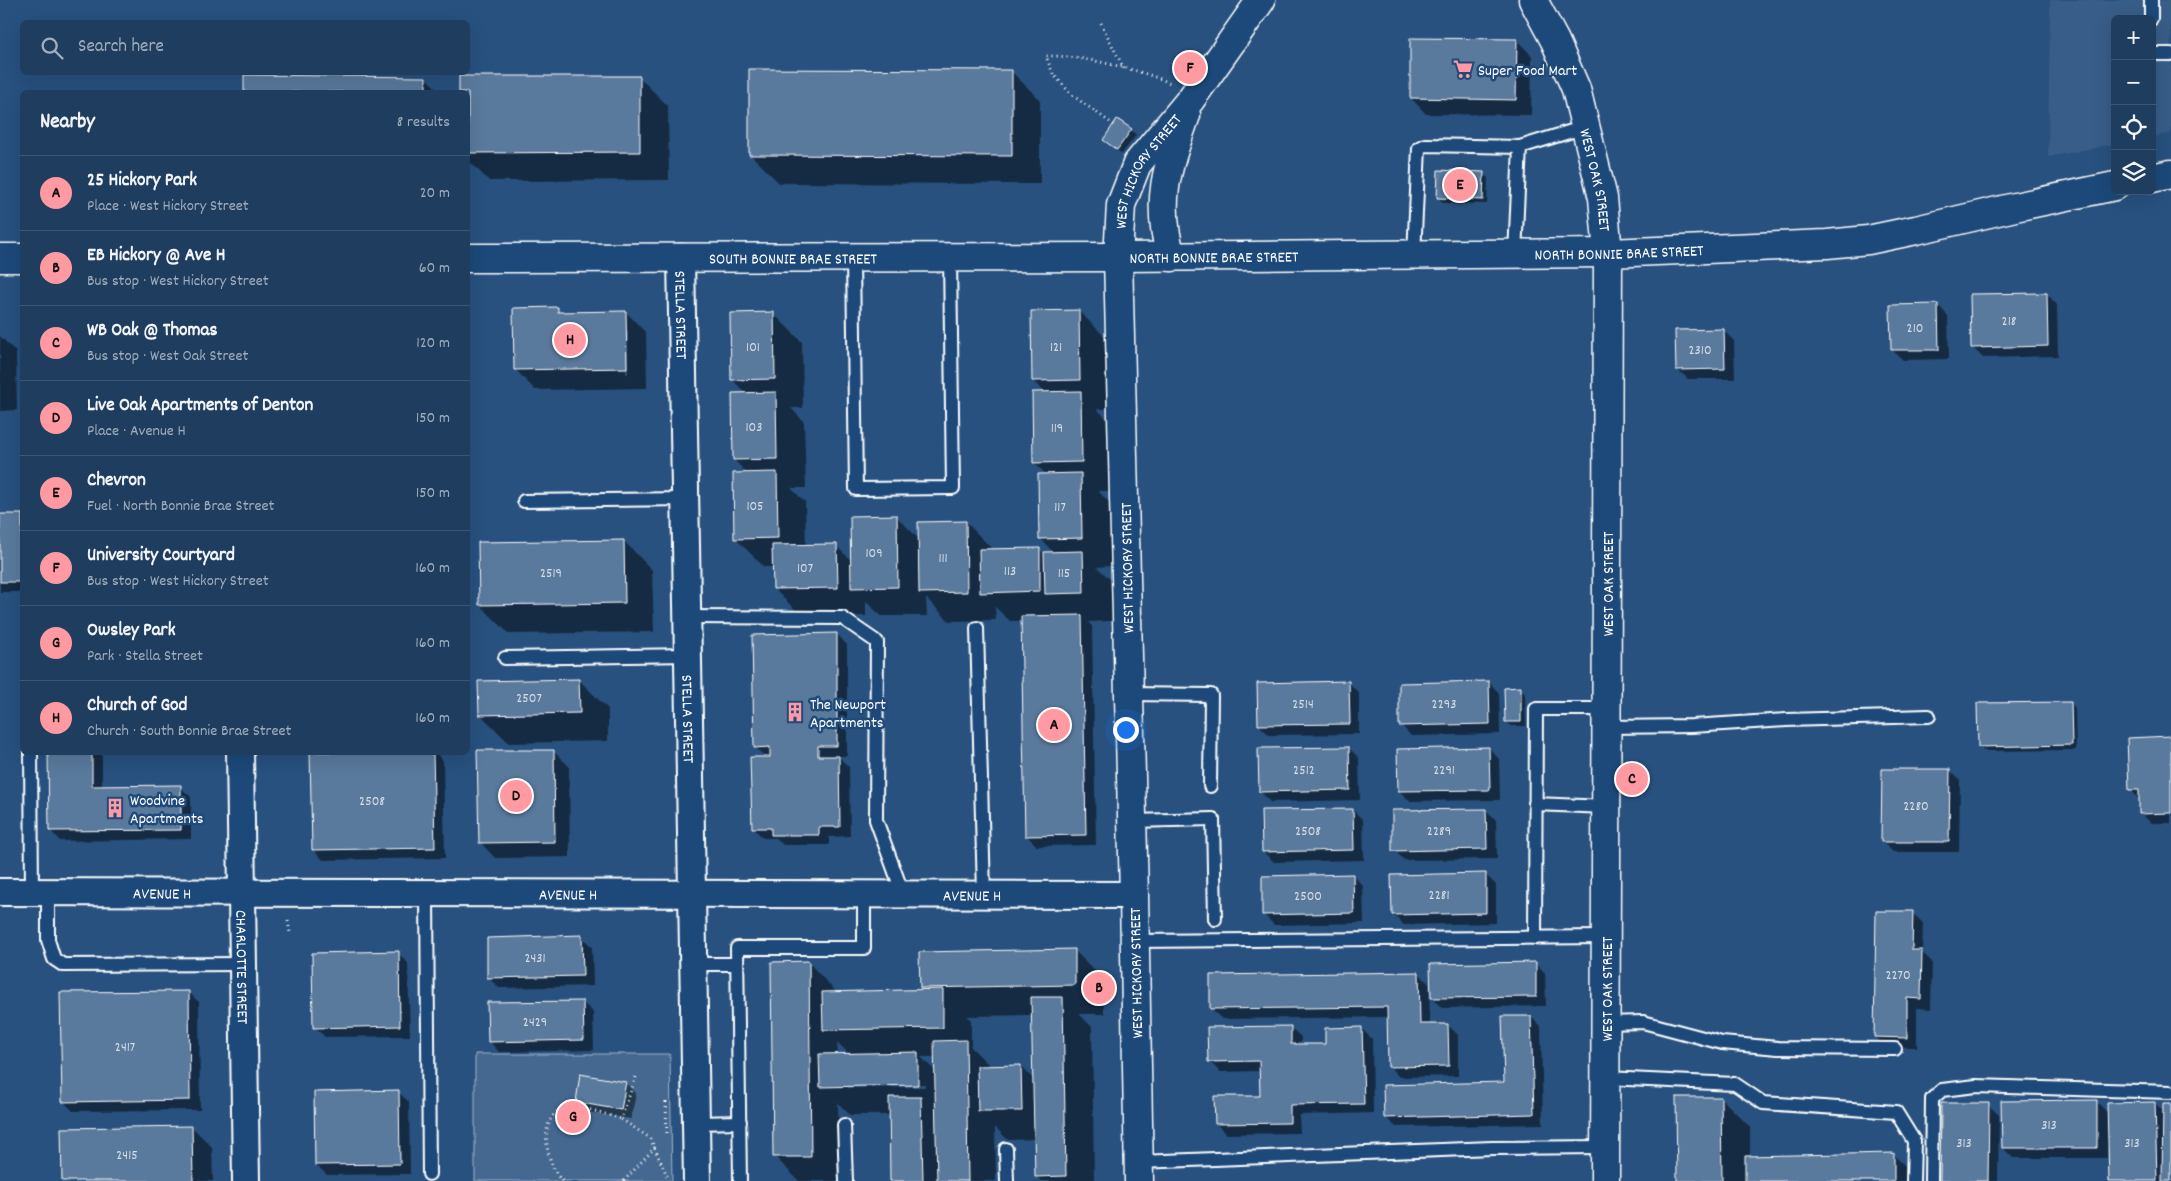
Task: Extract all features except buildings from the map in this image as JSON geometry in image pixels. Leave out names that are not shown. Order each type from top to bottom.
[{"type":"main road","name":"WEST HICKORY STREET","points":[[1139,1171],[1118,258],[1121,205],[1138,164],[1181,91],[1261,0]]},
{"type":"main road","name":"WEST OAK STREET","points":[[1534,0],[1576,89],[1603,198],[1608,253],[1605,1181]]},
{"type":"main road","points":[[1171,257],[1164,232],[1163,195],[1181,91]]},
{"type":"main road","points":[[2156,177],[2171,174]]},
{"type":"main road","name":"NORTH BONNIE BRAE STREET","points":[[1118,258],[1608,253],[1827,244],[1868,240],[2111,187]]},
{"type":"main road","points":[[0,258],[20,258]]},
{"type":"main road","name":"SOUTH BONNIE BRAE STREET","points":[[470,258],[1118,258]]},
{"type":"street","name":"STELLA STREET","points":[[681,257],[697,1181]]},
{"type":"street","name":"CHARLOTTE STREET","points":[[240,755],[246,1181]]},
{"type":"street","name":"AVENUE H","points":[[0,892],[1134,895]]},
{"type":"lane","points":[[2150,0],[2151,15]]},
{"type":"lane","points":[[2156,54],[2171,54]]},
{"type":"lane","points":[[1414,255],[1419,148],[1425,145],[1520,147],[1585,127]]},
{"type":"lane","points":[[1515,254],[1520,147]]},
{"type":"lane","points":[[853,257],[856,489],[953,488],[950,257]]},
{"type":"lane","points":[[524,501],[686,499]]},
{"type":"lane","points":[[688,617],[842,618],[877,642],[876,820],[903,894]]},
{"type":"lane","points":[[977,628],[984,894]]},
{"type":"lane","points":[[505,658],[689,655]]},
{"type":"lane","points":[[1129,694],[1211,695],[1210,786]]},
{"type":"lane","points":[[1535,938],[1536,709],[1692,726],[1786,720],[1929,716]]},
{"type":"lane","points":[[32,755],[40,892],[48,940],[54,959],[63,965],[242,964]]},
{"type":"lane","points":[[1535,804],[1606,807]]},
{"type":"lane","points":[[1132,821],[1213,819],[1215,919]]},
{"type":"lane","points":[[426,893],[429,1174]]},
{"type":"lane","points":[[740,1181],[737,948],[864,948],[864,894]]},
{"type":"lane","points":[[1135,941],[1606,937]]},
{"type":"lane","points":[[693,964],[737,964]]},
{"type":"lane","points":[[1606,1023],[1643,1022],[1722,1043],[1778,1048],[1895,1049]]},
{"type":"lane","points":[[1606,1078],[1736,1084],[1763,1103],[1896,1112],[1914,1141],[1913,1181]]},
{"type":"lane","points":[[1931,1181],[1932,1099],[1942,1090],[1976,1086],[2171,1092]]},
{"type":"lane","points":[[696,1123],[740,1122]]},
{"type":"lane","points":[[844,1125],[846,1181]]},
{"type":"lane","points":[[1139,1171],[1492,1148],[1605,1146]]},
{"type":"lane","points":[[1006,1149],[1007,1181]]},
{"type":"path","points":[[1101,23],[1124,69]]},
{"type":"path","points":[[1114,124],[1072,95],[1053,74],[1046,56],[1066,55],[1152,75],[1181,91]]},
{"type":"path","points":[[288,921],[290,933]]},
{"type":"path","points":[[621,1119],[636,1077]]},
{"type":"path","points":[[562,1181],[554,1169],[546,1140],[549,1120],[565,1108],[591,1109],[621,1119],[650,1138],[668,1181]]},
{"type":"path","points":[[624,1181],[655,1147]]},
{"type":"shaded area","points":[[2050,0],[2171,0],[2171,133],[2156,136],[2156,15],[2111,15],[2111,145],[2048,157]]},
{"type":"shaded area","points":[[475,1054],[670,1054],[672,1181],[475,1181]]},
{"type":"place","name":"University Courtyard","points":[[1190,68]]},
{"type":"place","name":"Super Food Mart","points":[[1463,69]]},
{"type":"place","name":"Chevron","points":[[1460,185]]},
{"type":"place","name":"Church of God","points":[[570,340]]},
{"type":"place","name":"The Newport Apartments","points":[[795,712]]},
{"type":"place","name":"25 Hickory Park","points":[[1054,725]]},
{"type":"place","name":"WB Oak @ Thomas","points":[[1632,779]]},
{"type":"place","name":"Live Oak Apartments of Denton","points":[[516,796]]},
{"type":"place","name":"Woodvine Apartments","points":[[115,808]]},
{"type":"place","name":"EB Hickory @ Ave H","points":[[1099,988]]},
{"type":"place","name":"Owsley Park","points":[[573,1117]]}]
